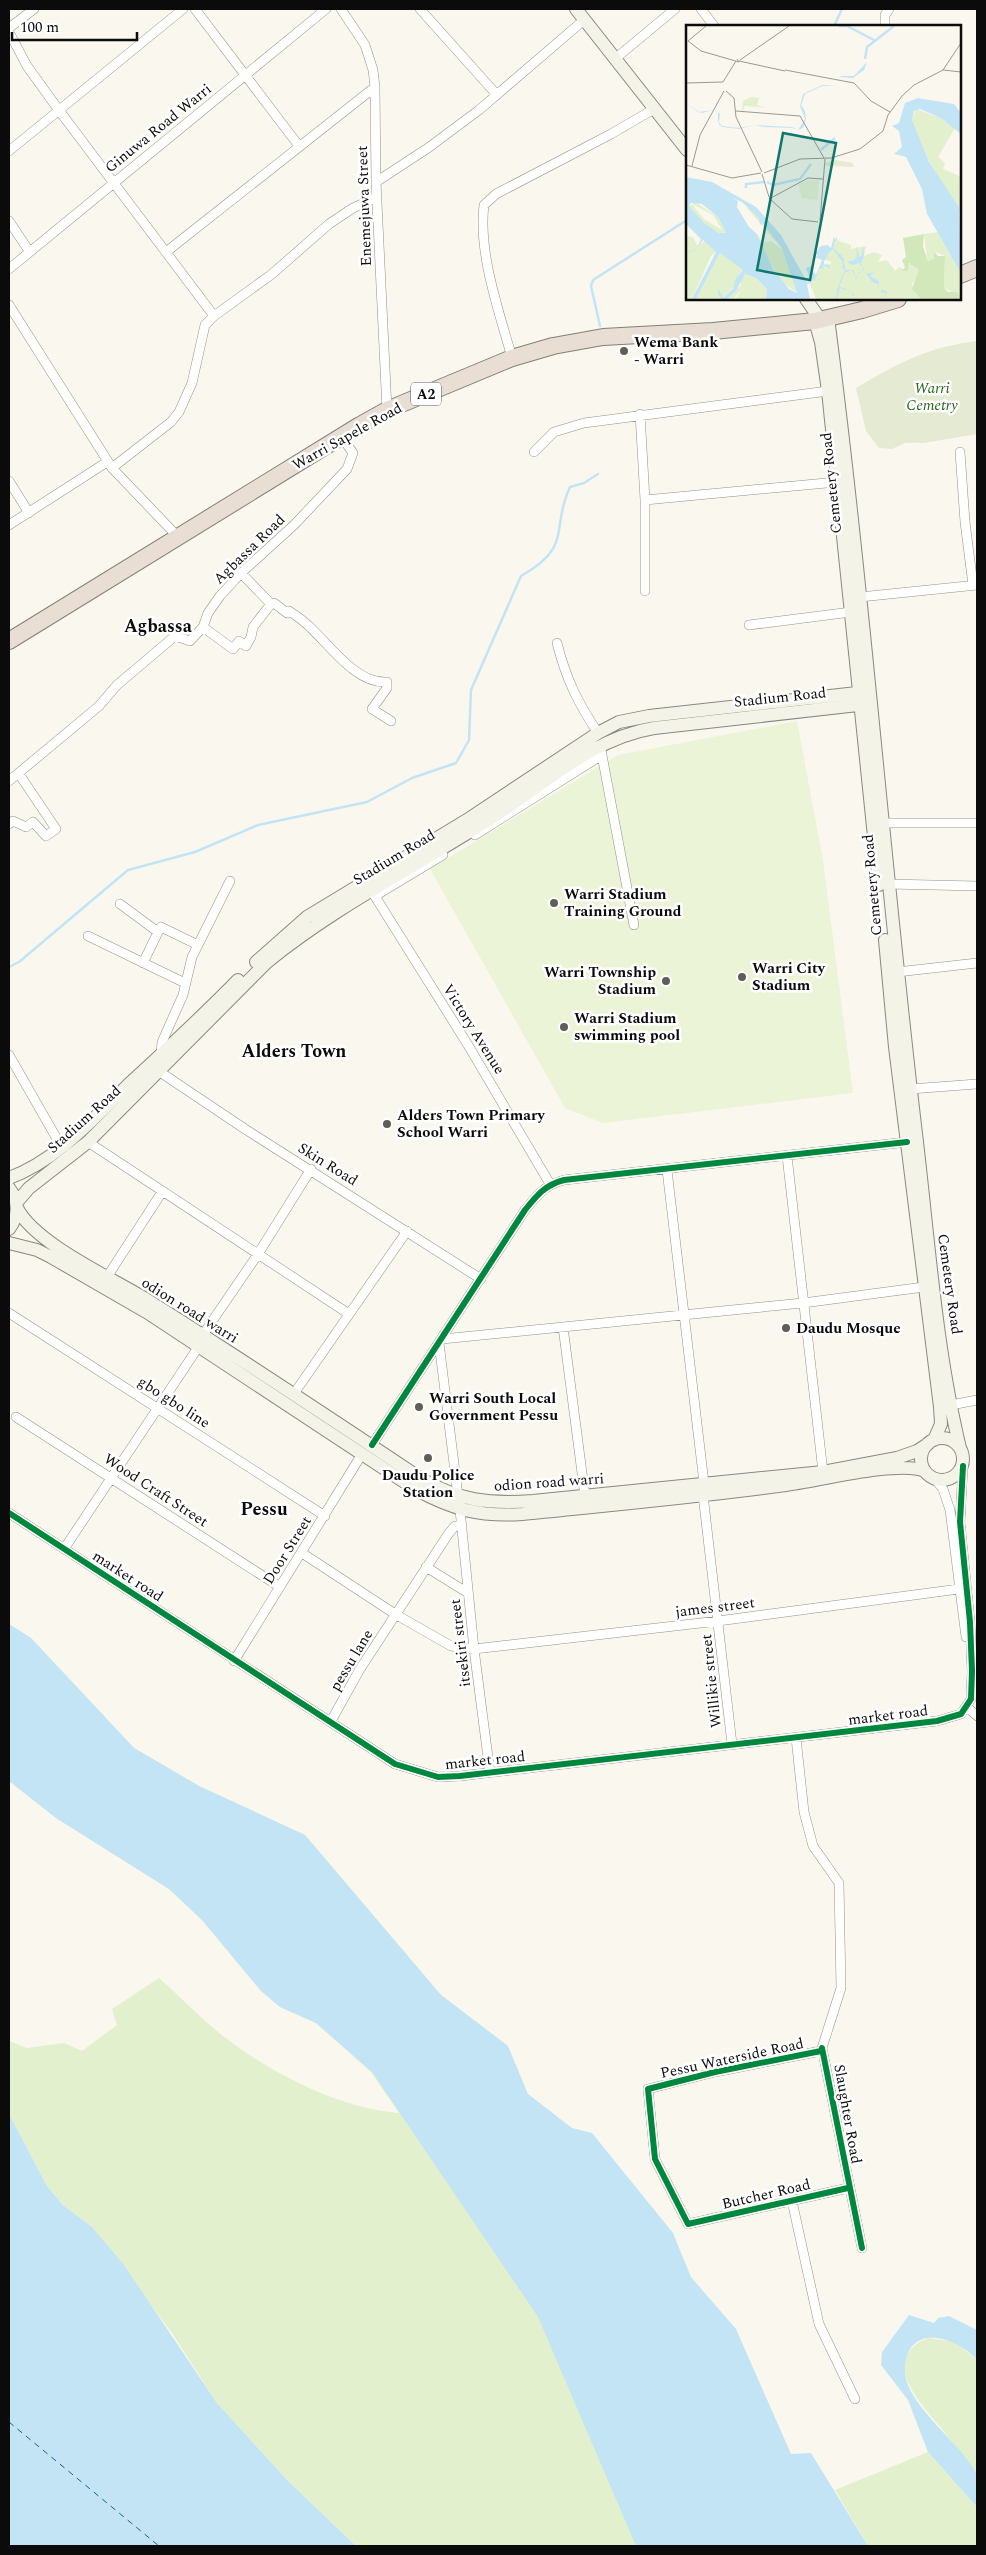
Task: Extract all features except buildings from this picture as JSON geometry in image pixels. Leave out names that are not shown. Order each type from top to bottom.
[{"type":"highway","points":[[961,275],[977,268]]},
{"type":"highway","name":"Warri Sapele Road","points":[[9,641],[341,436],[387,410],[512,358],[553,346],[603,337],[713,331],[821,319],[894,300]]},
{"type":"main road","points":[[576,9],[686,149]]},
{"type":"main road","points":[[807,300],[821,319]]},
{"type":"main road","name":"Cemetery Road","points":[[821,319],[821,342],[828,391],[895,1047],[941,1424],[931,1442]]},
{"type":"main road","name":"Cemetery Road","points":[[821,319],[872,697],[888,884],[910,1089],[951,1405],[960,1448]]},
{"type":"main road","name":"Stadium Road","points":[[16,1206],[29,1188],[88,1142],[160,1072],[267,962],[315,924],[373,893],[492,817],[600,744],[619,722],[649,716],[872,697]]},
{"type":"main road","name":"Stadium Road","points":[[9,1178],[34,1166],[61,1146],[161,1054],[263,955],[307,917],[467,820],[600,744]]},
{"type":"main road","name":"odion road warri","points":[[9,1188],[16,1206],[26,1223],[44,1239],[107,1277],[367,1450],[436,1487],[458,1496],[490,1503],[704,1489],[895,1469],[917,1468],[930,1475]]},
{"type":"main road","points":[[9,1229],[14,1220],[16,1206]]},
{"type":"main road","name":"odion road warri","points":[[9,1243],[37,1250],[51,1257],[293,1395],[367,1450],[415,1489],[460,1510],[508,1515],[823,1472],[897,1458],[917,1451],[931,1442]]},
{"type":"main road","points":[[948,1439],[960,1448],[964,1460],[955,1477],[942,1480],[930,1475],[922,1454],[931,1442],[948,1439]]},
{"type":"street","points":[[9,28],[34,9]]},
{"type":"street","points":[[9,150],[183,9]]},
{"type":"street","points":[[195,9],[299,146]]},
{"type":"street","name":"Ginuwa Road Warri","points":[[9,270],[29,251],[326,9]]},
{"type":"street","name":"Enemejuwa Street","points":[[341,9],[365,45],[373,70],[375,86],[376,182],[387,410]]},
{"type":"street","points":[[420,9],[497,95]]},
{"type":"street","points":[[616,58],[675,9]]},
{"type":"street","points":[[701,9],[713,25]]},
{"type":"street","points":[[885,25],[885,15],[889,9]]},
{"type":"street","points":[[376,182],[428,148],[497,95],[584,20]]},
{"type":"street","points":[[9,32],[27,66],[58,109],[214,316]]},
{"type":"street","points":[[166,252],[375,86]]},
{"type":"street","points":[[512,358],[488,264],[482,231],[484,205],[496,194],[612,134],[654,109]]},
{"type":"street","points":[[9,525],[109,465],[171,422],[179,412],[192,382],[205,325],[214,316],[272,274],[329,224],[352,208],[377,197]]},
{"type":"street","points":[[9,221],[29,251]]},
{"type":"street","points":[[9,305],[109,465],[178,537]]},
{"type":"street","points":[[534,452],[554,432],[566,427],[640,414],[828,391]]},
{"type":"street","points":[[640,414],[645,500],[645,591]]},
{"type":"street","name":"Agbassa Road","points":[[9,781],[99,706],[116,685],[175,636],[190,641],[203,627],[212,608],[241,573],[294,525],[351,464],[353,453],[341,436]]},
{"type":"street","points":[[860,597],[975,585],[965,522],[960,452]]},
{"type":"street","points":[[9,482],[29,513]]},
{"type":"street","points":[[645,500],[837,482]]},
{"type":"street","points":[[241,573],[271,604],[274,603],[287,613],[289,611],[309,626],[361,674],[377,682],[387,682],[387,688],[372,709],[391,721]]},
{"type":"street","points":[[203,627],[233,649],[240,641],[246,646],[251,637],[253,627],[271,604]]},
{"type":"street","points":[[749,625],[851,612]]},
{"type":"street","points":[[557,644],[569,683],[600,744],[634,925]]},
{"type":"street","points":[[9,824],[12,821],[26,826],[33,822],[46,836],[56,829],[19,774]]},
{"type":"street","points":[[882,822],[977,823]]},
{"type":"street","points":[[161,1054],[162,1042],[183,995],[192,958],[230,881]]},
{"type":"street","points":[[888,884],[977,886]]},
{"type":"street","name":"Victory Avenue","points":[[373,893],[468,1045],[550,1184]]},
{"type":"street","points":[[120,904],[158,932]]},
{"type":"street","points":[[143,962],[161,927],[198,945]]},
{"type":"street","points":[[88,936],[185,983]]},
{"type":"street","points":[[897,972],[977,963]]},
{"type":"street","points":[[9,1055],[61,1146]]},
{"type":"street","name":"Skin Road","points":[[160,1072],[244,1129],[481,1279]]},
{"type":"street","points":[[910,1089],[977,1084]]},
{"type":"street","points":[[88,1142],[350,1314]]},
{"type":"street","points":[[550,1184],[564,1180],[907,1142]]},
{"type":"street","points":[[788,1156],[823,1472]]},
{"type":"street","points":[[64,1550],[113,1478],[156,1407],[258,1254],[311,1170]]},
{"type":"street","name":"Willikie street","points":[[667,1170],[732,1744]]},
{"type":"street","name":"Door Street","points":[[234,1661],[367,1450],[441,1341],[529,1205],[550,1184]]},
{"type":"street","points":[[107,1277],[162,1192]]},
{"type":"street","points":[[293,1395],[407,1231]]},
{"type":"street","points":[[458,1496],[441,1341],[682,1314],[803,1303],[924,1287]]},
{"type":"street","name":"gbo gbo line","points":[[9,1313],[325,1516]]},
{"type":"street","points":[[562,1327],[585,1496]]},
{"type":"street","points":[[951,1405],[977,1400]]},
{"type":"street","name":"Wood Craft Street","points":[[16,1417],[280,1587]]},
{"type":"street","points":[[962,1466],[960,1522],[970,1622],[972,1672],[972,1692],[968,1707],[977,1716]]},
{"type":"street","points":[[930,1475],[943,1489],[950,1510],[959,1589],[972,1672]]},
{"type":"street","name":"itsekiri street","points":[[460,1510],[474,1649],[490,1773]]},
{"type":"street","name":"market road","points":[[9,1513],[395,1764],[438,1777],[490,1773],[950,1719],[961,1714],[968,1707]]},
{"type":"street","name":"pessu lane","points":[[331,1721],[395,1614],[426,1567],[455,1526],[462,1526]]},
{"type":"street","points":[[302,1553],[395,1614],[451,1646],[474,1649]]},
{"type":"street","points":[[426,1567],[468,1593]]},
{"type":"street","name":"james street","points":[[474,1649],[718,1621],[959,1589]]},
{"type":"street","points":[[796,1738],[804,1812],[812,1846],[839,1884],[841,1988],[821,2050]]},
{"type":"street","name":"Pessu Waterside Road","points":[[688,2224],[655,2159],[648,2089],[715,2072],[821,2050]]},
{"type":"street","name":"Slaughter Road","points":[[821,2050],[838,2120],[848,2188],[862,2248]]},
{"type":"street","name":"Butcher Road","points":[[688,2224],[848,2188]]},
{"type":"street","points":[[792,2201],[819,2324],[855,2398]]},
{"type":"green space","name":"Warri Cemetry","points":[[977,341],[977,434],[924,443],[905,443],[892,449],[879,448],[866,431],[856,388],[914,357],[943,347]]},
{"type":"green space","name":"Warri Township Stadium","points":[[797,721],[823,860],[853,1093],[603,1123],[565,1108],[430,869],[618,755]]},
{"type":"green space","points":[[9,1624],[31,1638],[134,1748],[199,1786],[305,1835],[441,1995],[508,2046],[342,1989],[682,2546],[356,2546],[287,2480],[217,2403],[172,2333],[92,2227],[63,2205],[47,2186],[9,2114],[9,2041],[27,2048],[64,2043],[82,2051],[117,2025],[112,2009],[159,1978],[222,2035],[269,2067],[333,2098],[377,2110],[399,2113],[371,2072],[316,2023],[280,2007],[261,1991],[202,1920],[169,1889],[56,1818],[9,1781]]},
{"type":"green space","points":[[928,2338],[955,2342],[977,2360],[977,2474],[923,2407],[908,2382],[904,2369],[906,2358],[913,2347]]},
{"type":"green space","points":[[928,2452],[977,2507],[977,2546],[868,2546],[835,2490]]},
{"type":"water","points":[[9,1624],[31,1638],[134,1748],[199,1786],[305,1835],[441,1995],[508,2046],[528,2094],[572,2128],[592,2133],[673,2233],[691,2277],[736,2329],[791,2454],[811,2453],[868,2546],[636,2546],[538,2317],[372,2072],[316,2023],[280,2007],[261,1991],[202,1920],[169,1889],[56,1818],[9,1781]]},
{"type":"water","points":[[9,2114],[47,2186],[63,2205],[92,2227],[124,2265],[217,2403],[287,2480],[356,2546],[9,2546]]},
{"type":"water","points":[[909,2315],[934,2323],[938,2318],[949,2316],[977,2330],[977,2360],[958,2345],[935,2338],[924,2339],[915,2343],[908,2352],[905,2366],[906,2380],[912,2394],[933,2421],[958,2448],[976,2473],[978,2485],[977,2507],[928,2452],[908,2400],[881,2365],[882,2352]]},
{"type":"waterway","points":[[834,25],[842,9]]},
{"type":"waterway","points":[[600,326],[591,286],[593,280],[686,221]]},
{"type":"waterway","points":[[9,967],[19,962],[128,870],[195,852],[258,825],[367,802],[412,778],[456,763],[469,740],[471,690],[521,576],[538,565],[555,546],[564,502],[570,487],[584,483],[598,474]]},
{"type":"ferry route","points":[[9,2422],[159,2546]]},
{"type":"cycle path","points":[[372,1445],[525,1210],[546,1188],[564,1180],[907,1142]]},
{"type":"cycle path","points":[[9,1513],[395,1764],[438,1777],[460,1776],[937,1721],[961,1714],[971,1699],[972,1671],[970,1622],[960,1522],[963,1466]]},
{"type":"cycle path","points":[[848,2188],[688,2224],[655,2159],[648,2089],[715,2072],[821,2051],[822,2048],[862,2248]]},
{"type":"place","name":"Wema Bank - Warri","points":[[624,351]]},
{"type":"place","name":"Warri Stadium Training Ground","points":[[554,903]]},
{"type":"place","name":"Warri City Stadium","points":[[742,977]]},
{"type":"place","name":"Warri Township Stadium","points":[[666,981]]},
{"type":"place","name":"Warri Stadium swimming pool","points":[[564,1027]]},
{"type":"place","name":"Alders Town Primary School Warri","points":[[387,1124]]},
{"type":"place","name":"Daudu Mosque","points":[[786,1328]]},
{"type":"place","name":"Warri South Local Government Pessu","points":[[419,1407]]},
{"type":"place","name":"Daudu Police Station","points":[[428,1458]]},
{"type":"district","name":"Agbassa","points":[[158,626]]},
{"type":"district","name":"Alders Town","points":[[294,1051]]},
{"type":"district","name":"Pessu","points":[[264,1509]]}]
